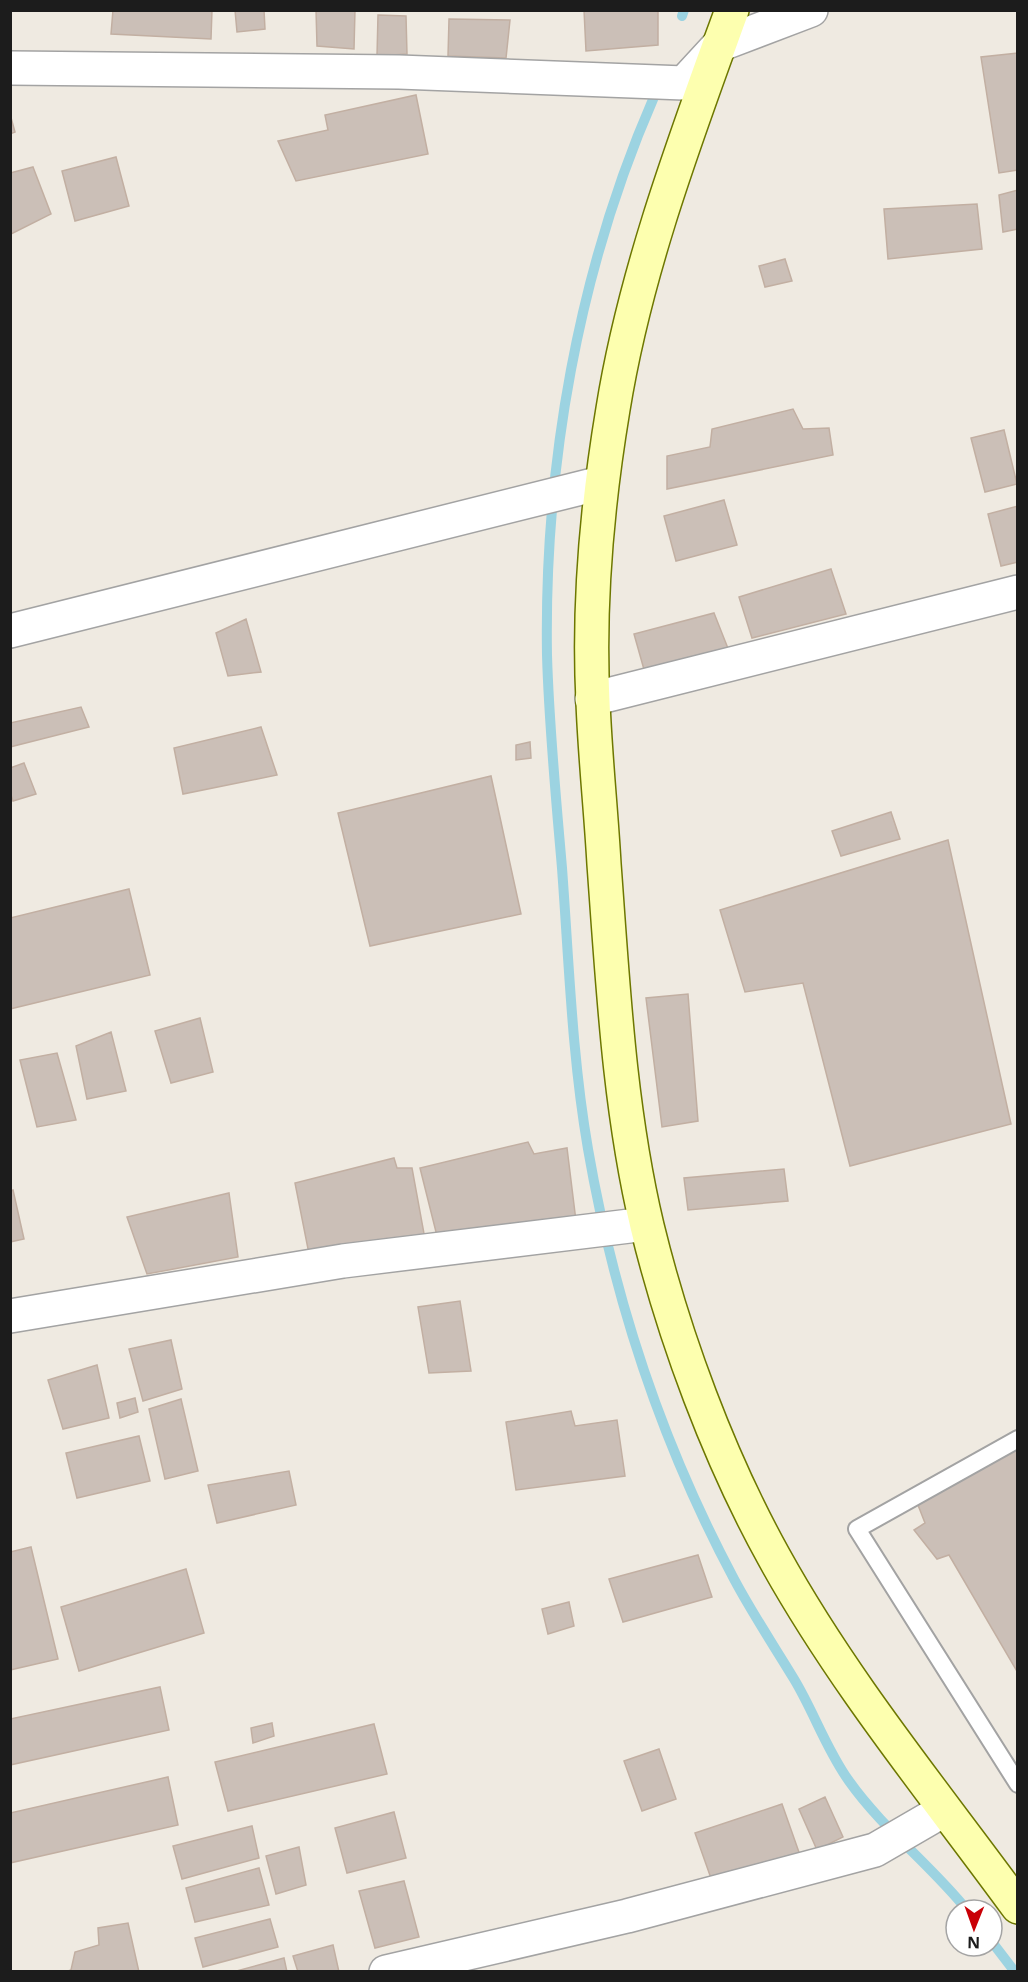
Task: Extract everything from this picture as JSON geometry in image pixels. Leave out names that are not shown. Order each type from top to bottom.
[{"type":"street","points":[[732,10],[664,202],[634,312],[614,403],[601,483],[593,599],[592,699],[621,1071],[618,1227],[675,1327],[702,1398],[774,1557],[846,1672],[1017,1907]]},
{"type":"street","points":[[10,68],[399,72],[684,83],[719,45],[812,10]]},
{"type":"street","points":[[10,631],[601,483]]},
{"type":"street","points":[[592,699],[1017,592]]},
{"type":"street","points":[[10,1316],[343,1261],[618,1227]]},
{"type":"street","points":[[386,1971],[627,1916],[875,1850],[945,1810]]},
{"type":"lane","points":[[1017,1439],[857,1529],[1017,1784]]},
{"type":"building","points":[[113,10],[212,10],[211,39],[111,34]]},
{"type":"building","points":[[235,10],[264,10],[265,29],[237,32]]},
{"type":"building","points":[[316,10],[355,10],[354,49],[317,46]]},
{"type":"building","points":[[584,10],[658,10],[658,45],[586,51]]},
{"type":"building","points":[[378,15],[406,16],[407,54],[377,56]]},
{"type":"building","points":[[449,19],[510,20],[506,58],[448,56]]},
{"type":"building","points":[[1018,53],[1018,170],[999,173],[981,57]]},
{"type":"building","points":[[416,95],[428,154],[296,181],[278,141],[328,130],[325,115]]},
{"type":"building","points":[[10,114],[15,132],[10,134]]},
{"type":"building","points":[[116,157],[129,206],[75,221],[62,171]]},
{"type":"building","points":[[33,167],[51,214],[11,234],[10,173]]},
{"type":"building","points":[[1018,190],[1018,229],[1003,232],[999,195]]},
{"type":"building","points":[[977,204],[982,249],[888,259],[884,209]]},
{"type":"building","points":[[785,259],[792,281],[765,287],[759,266]]},
{"type":"building","points":[[793,409],[803,429],[829,428],[833,455],[667,489],[667,456],[710,447],[712,429]]},
{"type":"building","points":[[1004,430],[1017,484],[985,492],[971,438]]},
{"type":"building","points":[[724,500],[737,545],[676,561],[664,516]]},
{"type":"building","points":[[1018,506],[1018,562],[1001,566],[988,514]]},
{"type":"building","points":[[831,569],[846,614],[752,638],[739,597]]},
{"type":"building","points":[[714,613],[729,651],[645,673],[634,634]]},
{"type":"building","points":[[246,619],[261,672],[228,676],[216,633]]},
{"type":"building","points":[[81,707],[89,727],[10,747],[10,723]]},
{"type":"building","points":[[261,727],[277,775],[183,794],[174,748]]},
{"type":"building","points":[[530,742],[531,758],[516,760],[516,745]]},
{"type":"building","points":[[24,763],[36,794],[13,801],[10,792],[10,768]]},
{"type":"building","points":[[491,776],[521,914],[370,946],[338,813]]},
{"type":"building","points":[[891,812],[900,839],[841,856],[832,831]]},
{"type":"building","points":[[948,840],[1011,1124],[850,1166],[803,983],[745,992],[720,910]]},
{"type":"building","points":[[129,889],[150,975],[10,1009],[10,918]]},
{"type":"building","points":[[688,994],[698,1121],[662,1127],[646,998]]},
{"type":"building","points":[[200,1018],[213,1072],[171,1083],[155,1031]]},
{"type":"building","points":[[111,1032],[126,1091],[87,1099],[76,1046]]},
{"type":"building","points":[[57,1053],[76,1120],[37,1127],[20,1060]]},
{"type":"building","points":[[528,1142],[534,1154],[567,1148],[576,1221],[437,1236],[420,1168]]},
{"type":"building","points":[[394,1158],[397,1168],[412,1168],[425,1239],[309,1254],[295,1183]]},
{"type":"building","points":[[784,1169],[788,1201],[688,1210],[684,1178]]},
{"type":"building","points":[[13,1190],[24,1239],[10,1242],[10,1191]]},
{"type":"building","points":[[229,1193],[238,1257],[147,1274],[127,1217]]},
{"type":"building","points":[[460,1301],[471,1371],[429,1373],[418,1307]]},
{"type":"building","points":[[171,1340],[182,1389],[143,1401],[129,1349]]},
{"type":"building","points":[[97,1365],[109,1418],[63,1429],[48,1380]]},
{"type":"building","points":[[135,1398],[138,1412],[120,1418],[117,1403]]},
{"type":"building","points":[[181,1399],[198,1471],[165,1479],[149,1409]]},
{"type":"building","points":[[571,1411],[575,1426],[617,1420],[625,1476],[516,1490],[506,1422]]},
{"type":"building","points":[[139,1436],[150,1481],[77,1498],[66,1453]]},
{"type":"building","points":[[1018,1448],[1018,1673],[949,1555],[937,1559],[914,1530],[925,1523],[918,1505]]},
{"type":"building","points":[[289,1471],[296,1505],[217,1523],[208,1485]]},
{"type":"building","points":[[31,1547],[58,1659],[10,1670],[10,1552]]},
{"type":"building","points":[[698,1555],[712,1597],[623,1622],[609,1579]]},
{"type":"building","points":[[186,1569],[204,1633],[79,1671],[61,1607]]},
{"type":"building","points":[[569,1602],[574,1626],[548,1634],[542,1609]]},
{"type":"building","points":[[160,1687],[169,1730],[10,1765],[10,1719]]},
{"type":"building","points":[[272,1723],[274,1736],[253,1743],[251,1728]]},
{"type":"building","points":[[374,1724],[387,1774],[228,1811],[215,1762]]},
{"type":"building","points":[[659,1749],[676,1799],[642,1811],[624,1761]]},
{"type":"building","points":[[168,1777],[178,1825],[10,1863],[10,1813]]},
{"type":"building","points":[[825,1797],[843,1837],[817,1850],[799,1809]]},
{"type":"building","points":[[782,1804],[801,1858],[712,1881],[695,1833]]},
{"type":"building","points":[[394,1812],[406,1858],[347,1873],[335,1828]]},
{"type":"building","points":[[252,1826],[259,1858],[182,1879],[173,1846]]},
{"type":"building","points":[[299,1847],[306,1885],[276,1894],[266,1856]]},
{"type":"building","points":[[259,1868],[269,1905],[195,1922],[186,1888]]},
{"type":"building","points":[[404,1881],[419,1937],[375,1948],[359,1891]]},
{"type":"building","points":[[270,1919],[278,1947],[203,1967],[195,1938]]},
{"type":"building","points":[[128,1923],[139,1972],[65,1972],[71,1970],[75,1952],[99,1945],[98,1928]]},
{"type":"building","points":[[333,1945],[339,1972],[298,1972],[293,1956]]},
{"type":"building","points":[[284,1958],[287,1972],[233,1972]]},
{"type":"waterway","points":[[682,16],[684,10]]},
{"type":"waterway","points":[[654,97],[627,163],[586,300],[559,441],[552,513],[548,584],[549,708],[575,1044],[588,1149],[612,1260],[644,1370],[684,1476],[708,1528],[741,1592],[794,1679],[849,1781],[877,1815],[956,1898]]},
{"type":"waterway","points":[[1004,1958],[1015,1972]]}]
